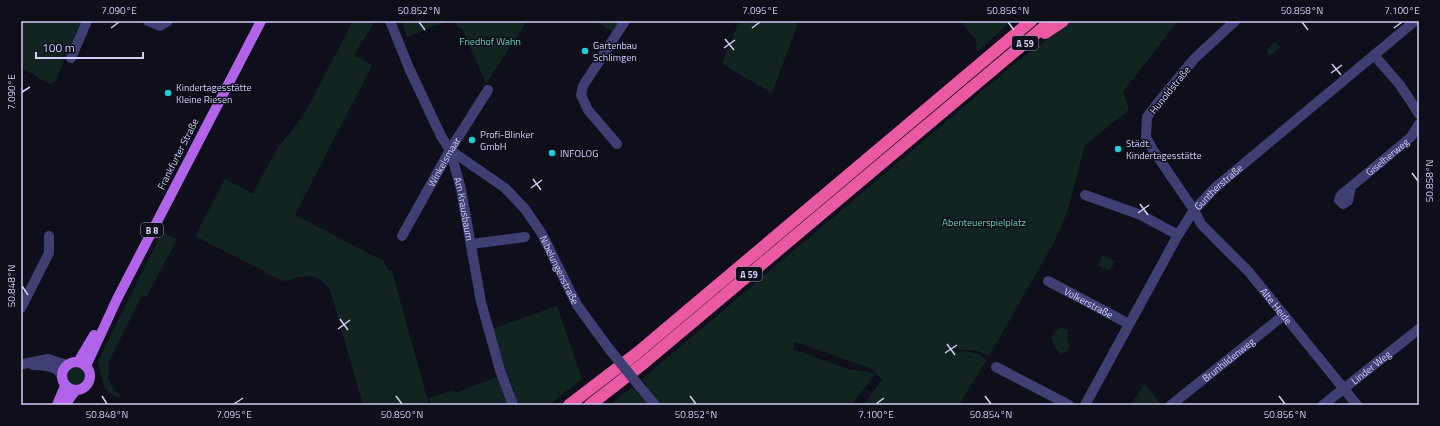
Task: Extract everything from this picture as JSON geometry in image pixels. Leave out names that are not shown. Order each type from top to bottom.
[{"type":"highway","points":[[1008,41],[1025,21]]},
{"type":"highway","name":"A 59","points":[[568,405],[637,353],[1031,21]]},
{"type":"highway","name":"A 59","points":[[590,405],[644,364],[855,184],[1051,21]]},
{"type":"highway","points":[[999,65],[1063,21]]},
{"type":"main road","name":"Frankfurter Straße","points":[[82,364],[261,21]]},
{"type":"main road","points":[[82,364],[90,376],[88,384],[82,389],[70,388],[61,375],[67,365],[82,364]]},
{"type":"main road","points":[[57,405],[70,388]]},
{"type":"main road","points":[[65,405],[70,388]]},
{"type":"street","points":[[71,58],[87,21]]},
{"type":"street","points":[[148,21],[160,26],[168,21]]},
{"type":"street","name":"Am Krausbaum","points":[[390,21],[409,68],[441,136],[450,150],[461,189],[481,302],[500,370],[513,405]]},
{"type":"street","points":[[617,144],[588,110],[580,95],[583,86],[625,21]]},
{"type":"street","name":"Hunoldstraße","points":[[1194,210],[1153,150],[1146,137],[1146,124],[1152,111],[1195,58],[1235,21]]},
{"type":"street","name":"Guntherstraße","points":[[1085,405],[1178,235],[1194,210],[1217,186],[1415,21]]},
{"type":"street","points":[[1374,55],[1400,85],[1419,114]]},
{"type":"street","name":"Winkelsmaar","points":[[402,236],[450,150],[488,90]]},
{"type":"street","name":"Giselherweg","points":[[1351,187],[1411,137],[1419,124]]},
{"type":"street","name":"Nibelungenstraße","points":[[450,150],[505,188],[525,209],[542,234],[577,305],[610,350],[655,405]]},
{"type":"street","points":[[1085,195],[1141,214],[1178,235]]},
{"type":"street","name":"Alte Heide","points":[[1194,210],[1201,224],[1249,272],[1357,405]]},
{"type":"street","points":[[21,308],[49,253],[49,236]]},
{"type":"street","points":[[471,244],[525,237]]},
{"type":"street","name":"Volkerstraße","points":[[1048,281],[1129,324]]},
{"type":"street","name":"Brunhildenweg","points":[[1172,405],[1284,314]]},
{"type":"street","name":"Linder Weg","points":[[1323,405],[1419,329]]},
{"type":"street","points":[[22,364],[48,359],[67,365]]},
{"type":"street","points":[[22,364],[51,367],[59,371],[61,375]]},
{"type":"street","points":[[996,367],[1069,405]]},
{"type":"green space","points":[[21,21],[81,21],[56,80],[52,83],[47,83],[21,67]]},
{"type":"green space","points":[[353,21],[375,21],[354,55],[372,65],[295,215],[384,261],[388,271],[392,271],[429,405],[363,405],[330,290],[326,284],[321,280],[310,276],[298,277],[286,281],[278,279],[195,236],[225,179],[254,194],[255,189],[277,149],[303,116]]},
{"type":"green space","name":"Friedhof Wahn","points":[[402,21],[448,21],[407,37]]},
{"type":"green space","name":"Friedhof Wahn","points":[[455,21],[527,21],[486,84],[462,28],[458,29]]},
{"type":"green space","points":[[596,21],[619,21],[612,32]]},
{"type":"green space","points":[[739,21],[799,21],[772,93],[722,64]]},
{"type":"green space","points":[[960,21],[1011,21],[977,52],[976,39]]},
{"type":"green space","name":"Abenteuerspielplatz","points":[[1073,21],[1178,21],[1123,92],[1129,110],[1085,145],[1066,216],[1053,244],[989,356],[977,351],[956,349],[955,351],[976,353],[983,357],[986,361],[959,405],[864,405],[882,379],[870,368],[795,342],[793,349],[848,369],[870,372],[875,375],[851,405],[659,405],[644,387],[647,385],[642,379],[1019,60]]},
{"type":"green space","points":[[1275,42],[1280,47],[1270,56],[1266,50]]},
{"type":"green space","points":[[162,232],[177,239],[147,296],[141,297],[109,361],[108,378],[112,387],[122,397],[115,397],[104,387],[98,361]]},
{"type":"green space","points":[[1103,255],[1115,261],[1110,271],[1098,265]]},
{"type":"green space","points":[[557,306],[582,379],[549,405],[518,405],[492,329]]},
{"type":"green space","points":[[1061,327],[1068,330],[1067,339],[1070,347],[1064,353],[1060,354],[1054,346],[1052,336],[1056,330]]},
{"type":"green space","points":[[76,364],[81,365],[87,371],[87,381],[81,387],[76,388],[71,387],[65,381],[64,376],[65,371],[71,365]]},
{"type":"green space","points":[[499,376],[510,405],[431,405],[429,398],[454,390],[456,393]]},
{"type":"green space","points":[[1145,384],[1161,405],[1130,405]]},
{"type":"green space","points":[[632,387],[649,405],[610,405]]},
{"type":"place","name":"Gartenbau Schlimgen","points":[[585,51]]},
{"type":"place","name":"Kindertagesstätte Kleine Riesen","points":[[168,93]]},
{"type":"place","name":"Profi-Blinker GmbH","points":[[472,140]]},
{"type":"place","name":"Städt. Kindertagesstätte","points":[[1118,149]]},
{"type":"place","name":"INFOLOG","points":[[552,153]]}]
